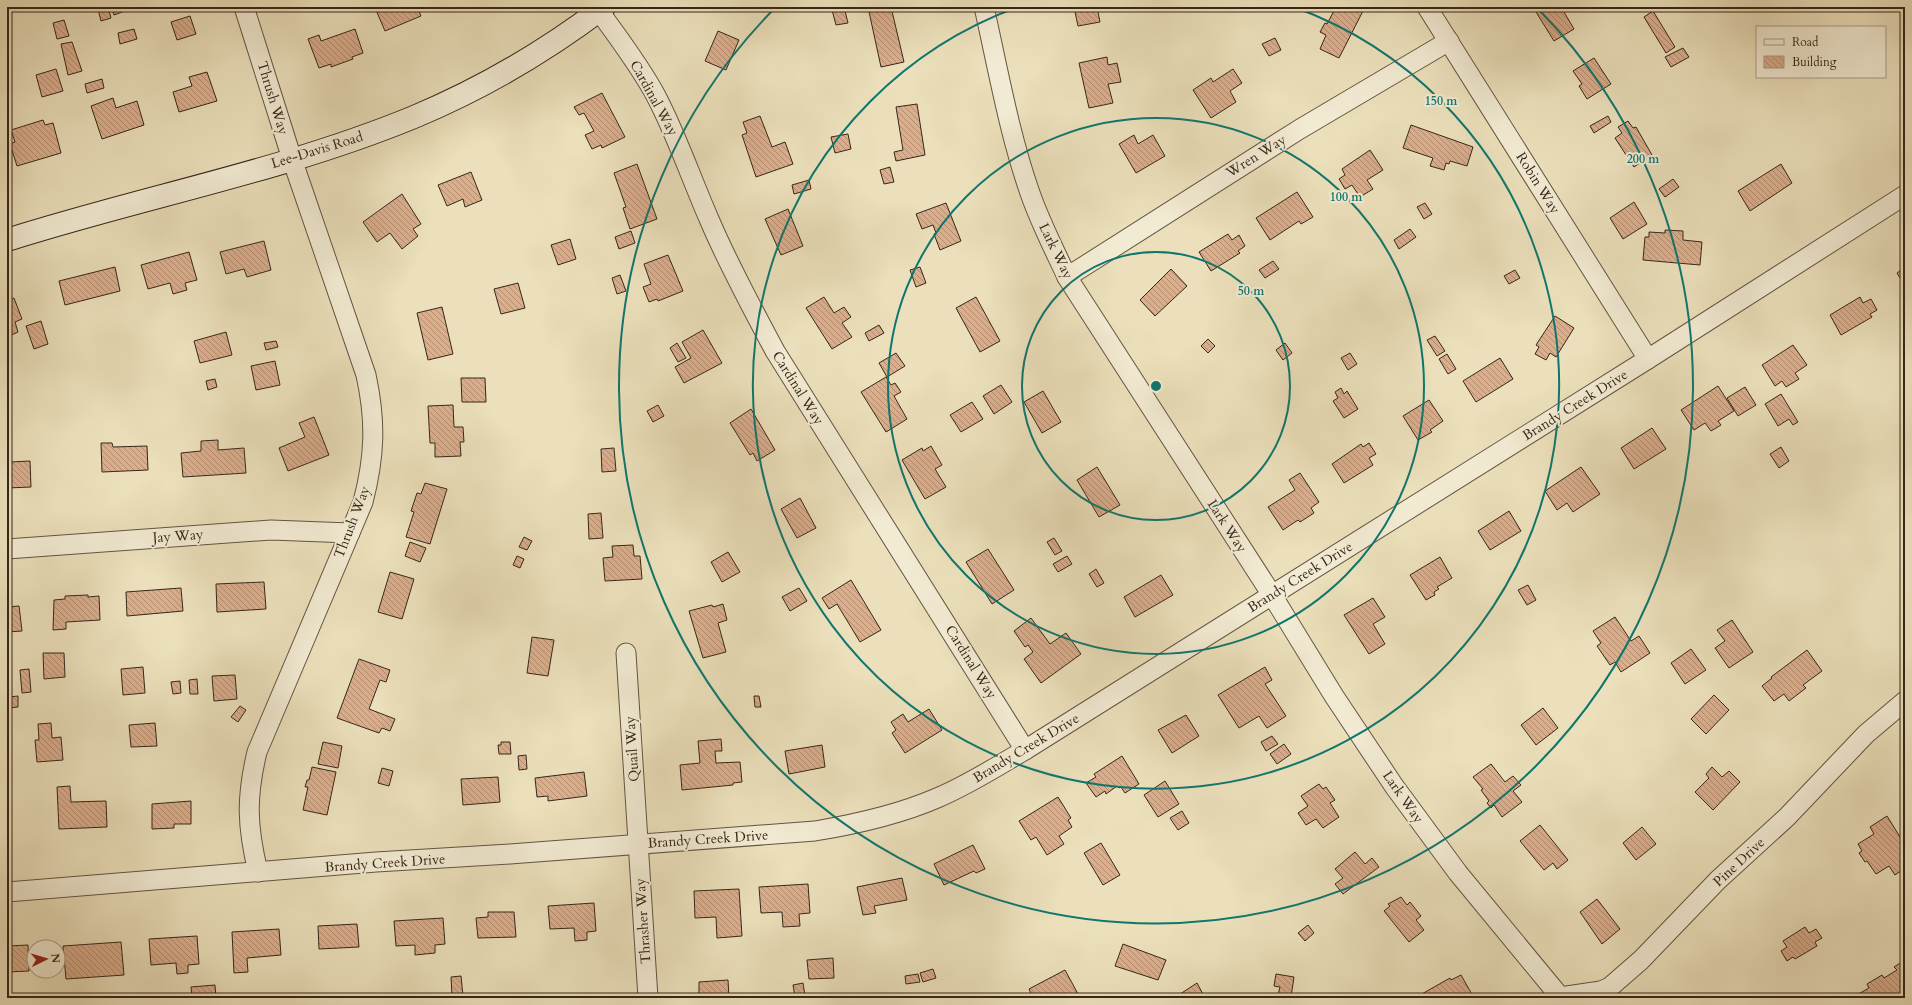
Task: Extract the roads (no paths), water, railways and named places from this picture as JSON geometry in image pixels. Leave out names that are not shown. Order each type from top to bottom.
[{"type":"main road","name":"Lee-Davis Road","points":[[7,240],[292,159],[366,135],[414,117],[470,91],[513,68],[565,35],[602,9]]},
{"type":"street","name":"Thrush Way","points":[[244,7],[292,159],[366,375],[373,405],[374,442],[371,472],[363,502],[318,605],[257,752],[250,780],[248,808],[250,837],[258,872]]},
{"type":"street","name":"Lark Way","points":[[984,7],[1015,139],[1030,192],[1042,226],[1067,277],[1272,595],[1334,696],[1394,786],[1458,873],[1561,998]]},
{"type":"street","name":"Robin Way","points":[[1427,7],[1648,359]]},
{"type":"street","name":"Cardinal Way","points":[[602,9],[656,95],[676,136],[709,219],[740,286],[775,351],[1026,750]]},
{"type":"street","name":"Wren Way","points":[[1067,277],[1300,129],[1449,41]]},
{"type":"street","name":"Brandy Creek Drive","points":[[7,892],[376,862],[816,831],[860,823],[902,811],[936,798],[977,779],[1026,750],[1648,359],[1905,195]]},
{"type":"street","name":"Jay Way","points":[[7,549],[271,530],[350,533]]},
{"type":"street","name":"Quail Way","points":[[626,653],[638,844]]},
{"type":"street","name":"Pine Drive","points":[[1561,998],[1601,991],[1610,987],[1636,965],[1718,880],[1786,817],[1866,734],[1905,701]]},
{"type":"street","name":"Thrasher Way","points":[[638,844],[648,998]]}]
